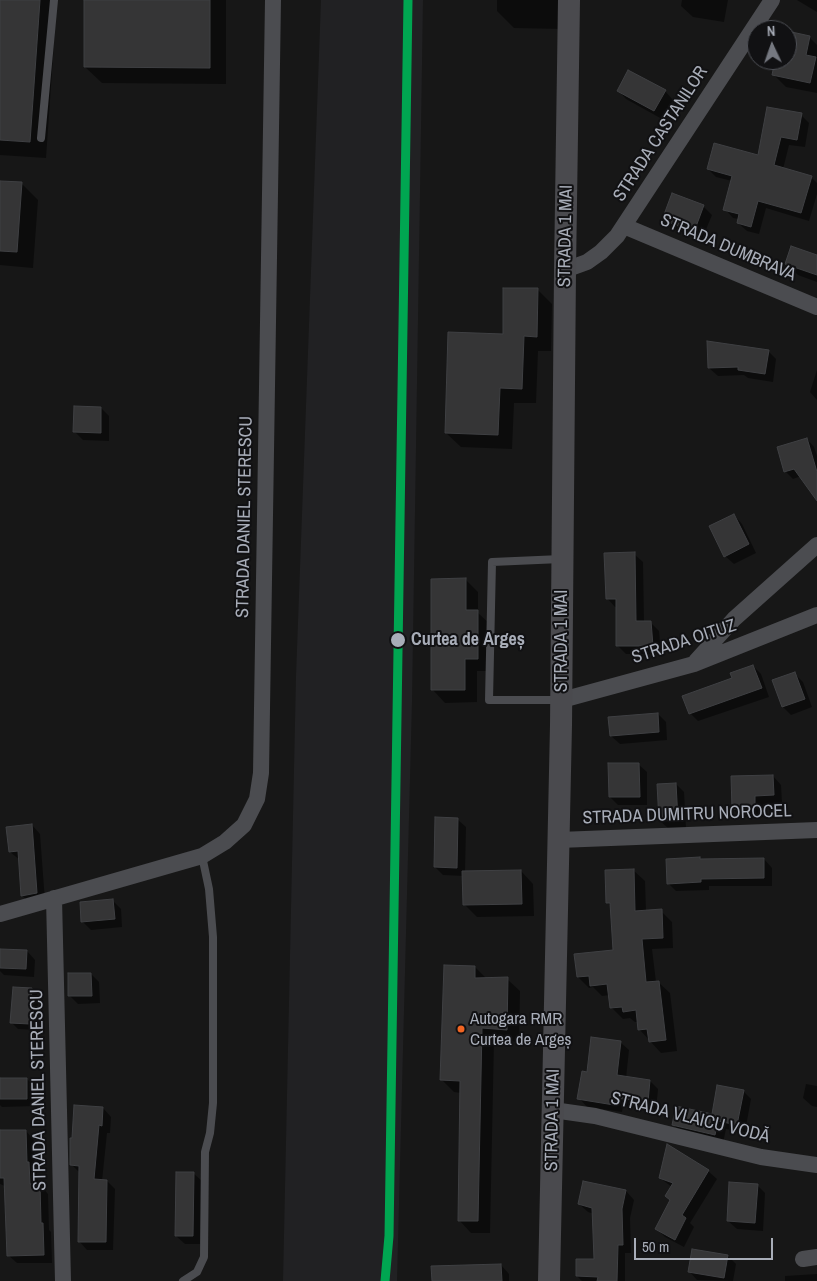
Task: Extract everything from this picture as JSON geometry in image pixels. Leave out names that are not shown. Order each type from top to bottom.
[{"type":"main road","name":"STRADA 1 MAI","points":[[549,1281],[562,700],[569,0]]},
{"type":"street","name":"STRADA DANIEL STERESCU","points":[[0,914],[202,856],[225,842],[244,825],[257,799],[261,773],[273,0]]},
{"type":"street","name":"STRADA CASTANILOR","points":[[565,270],[587,262],[618,236],[772,0]]},
{"type":"street","name":"STRADA DUMBRAVA","points":[[624,226],[817,307]]},
{"type":"street","points":[[694,664],[734,619],[817,545]]},
{"type":"street","name":"STRADA OITUZ","points":[[562,700],[694,664],[817,615]]},
{"type":"street","points":[[734,619],[751,641]]},
{"type":"street","name":"STRADA DUMITRU NOROCEL","points":[[559,840],[817,830]]},
{"type":"street","name":"STRADA DANIEL STERESCU","points":[[54,898],[63,1281]]},
{"type":"street","name":"STRADA VLAICU VODĂ","points":[[553,1110],[595,1116],[761,1157],[817,1166]]},
{"type":"lane","points":[[41,138],[54,0]]},
{"type":"lane","points":[[562,700],[489,700],[492,562],[563,559]]},
{"type":"lane","points":[[183,1281],[197,1272],[204,1258],[205,1152],[210,1133],[213,1103],[213,937],[209,889],[202,856]]},
{"type":"shaded area","points":[[321,0],[423,0],[412,701],[397,1281],[283,1281],[296,676]]},
{"type":"building","points":[[0,0],[40,0],[30,142],[0,140]]},
{"type":"building","points":[[84,0],[210,0],[210,68],[84,67]]},
{"type":"building","points":[[797,33],[810,36],[806,55],[816,57],[810,83],[772,75],[773,70],[797,70]]},
{"type":"building","points":[[628,70],[666,90],[654,111],[617,91]]},
{"type":"building","points":[[767,107],[802,113],[797,140],[781,137],[774,165],[812,176],[801,213],[758,201],[751,227],[737,223],[739,214],[723,210],[732,176],[707,169],[714,143],[758,155]]},
{"type":"building","points":[[0,181],[22,182],[17,252],[0,251]]},
{"type":"building","points":[[672,193],[704,205],[694,232],[662,220]]},
{"type":"building","points":[[791,246],[817,255],[817,275],[785,264]]},
{"type":"building","points":[[503,288],[538,288],[537,337],[524,336],[522,389],[500,388],[498,435],[445,433],[448,332],[503,334]]},
{"type":"building","points":[[707,341],[769,350],[765,374],[738,370],[738,367],[708,368]]},
{"type":"building","points":[[74,406],[101,407],[101,433],[73,432]]},
{"type":"building","points":[[807,438],[817,472],[817,501],[794,469],[784,472],[777,447]]},
{"type":"building","points":[[734,514],[749,544],[724,557],[709,526]]},
{"type":"building","points":[[635,552],[636,621],[651,621],[653,646],[616,646],[616,599],[606,599],[604,553]]},
{"type":"building","points":[[466,578],[466,610],[478,610],[478,659],[465,659],[465,690],[431,690],[431,579]]},
{"type":"building","points":[[753,665],[762,688],[689,714],[682,696],[732,678],[730,673]]},
{"type":"building","points":[[795,672],[805,699],[782,707],[772,680]]},
{"type":"building","points":[[658,713],[659,732],[610,736],[608,717]]},
{"type":"building","points":[[608,763],[639,763],[640,797],[609,797]]},
{"type":"building","points":[[773,775],[774,795],[755,796],[755,809],[732,809],[731,776]]},
{"type":"building","points":[[676,783],[678,820],[659,821],[657,784]]},
{"type":"building","points":[[435,817],[458,818],[457,868],[434,867]]},
{"type":"building","points":[[32,824],[37,893],[21,896],[18,851],[9,852],[6,827]]},
{"type":"building","points":[[700,857],[700,859],[764,858],[764,878],[701,879],[701,882],[667,884],[666,859]]},
{"type":"building","points":[[634,869],[635,911],[662,909],[663,938],[642,939],[646,982],[659,981],[666,1040],[649,1042],[647,1029],[638,1030],[636,1010],[623,1012],[622,1007],[610,1008],[607,984],[590,986],[589,976],[577,977],[574,954],[613,950],[610,903],[606,903],[605,870]]},
{"type":"building","points":[[521,870],[522,904],[463,905],[462,871]]},
{"type":"building","points":[[113,899],[115,919],[81,922],[80,902]]},
{"type":"building","points":[[0,949],[27,950],[26,969],[0,968]]},
{"type":"building","name":"Autogara RMR Curtea de Argeș","points":[[444,965],[475,966],[475,978],[508,977],[507,1030],[482,1028],[478,1221],[458,1221],[460,1081],[440,1080]]},
{"type":"building","points":[[68,973],[91,973],[92,996],[68,996]]},
{"type":"building","points":[[13,987],[32,988],[30,1024],[10,1023]]},
{"type":"building","points":[[591,1037],[621,1041],[617,1075],[650,1080],[648,1102],[615,1098],[614,1105],[577,1099],[582,1071],[587,1072]]},
{"type":"building","points":[[0,1078],[27,1078],[27,1099],[0,1099]]},
{"type":"building","points":[[717,1085],[744,1090],[737,1125],[718,1121],[715,1135],[672,1125],[676,1106],[712,1114]]},
{"type":"building","points":[[74,1105],[103,1107],[102,1126],[99,1125],[94,1179],[107,1180],[106,1242],[78,1242],[79,1166],[70,1165],[70,1138],[72,1138]]},
{"type":"building","points":[[0,1130],[26,1130],[30,1184],[40,1184],[44,1255],[7,1256],[4,1178],[0,1178]]},
{"type":"building","points":[[667,1144],[709,1170],[682,1215],[686,1218],[675,1240],[655,1229],[670,1200],[665,1196],[673,1183],[659,1178]]},
{"type":"building","points":[[176,1172],[194,1172],[193,1236],[175,1236]]},
{"type":"building","points":[[583,1181],[626,1190],[622,1209],[623,1245],[618,1245],[617,1281],[597,1281],[598,1277],[576,1276],[576,1259],[594,1259],[592,1208],[578,1204]]},
{"type":"building","points":[[729,1182],[758,1184],[755,1223],[727,1221]]},
{"type":"building","points":[[692,1249],[728,1255],[724,1278],[688,1272]]},
{"type":"building","points":[[501,1264],[502,1281],[432,1281],[431,1266]]},
{"type":"transit line","points":[[385,1281],[389,1236],[408,0]]},
{"type":"place","name":"Curtea de Argeș","points":[[398,640]]},
{"type":"place","name":"Autogara RMR Curtea de Argeș","points":[[461,1029]]}]
